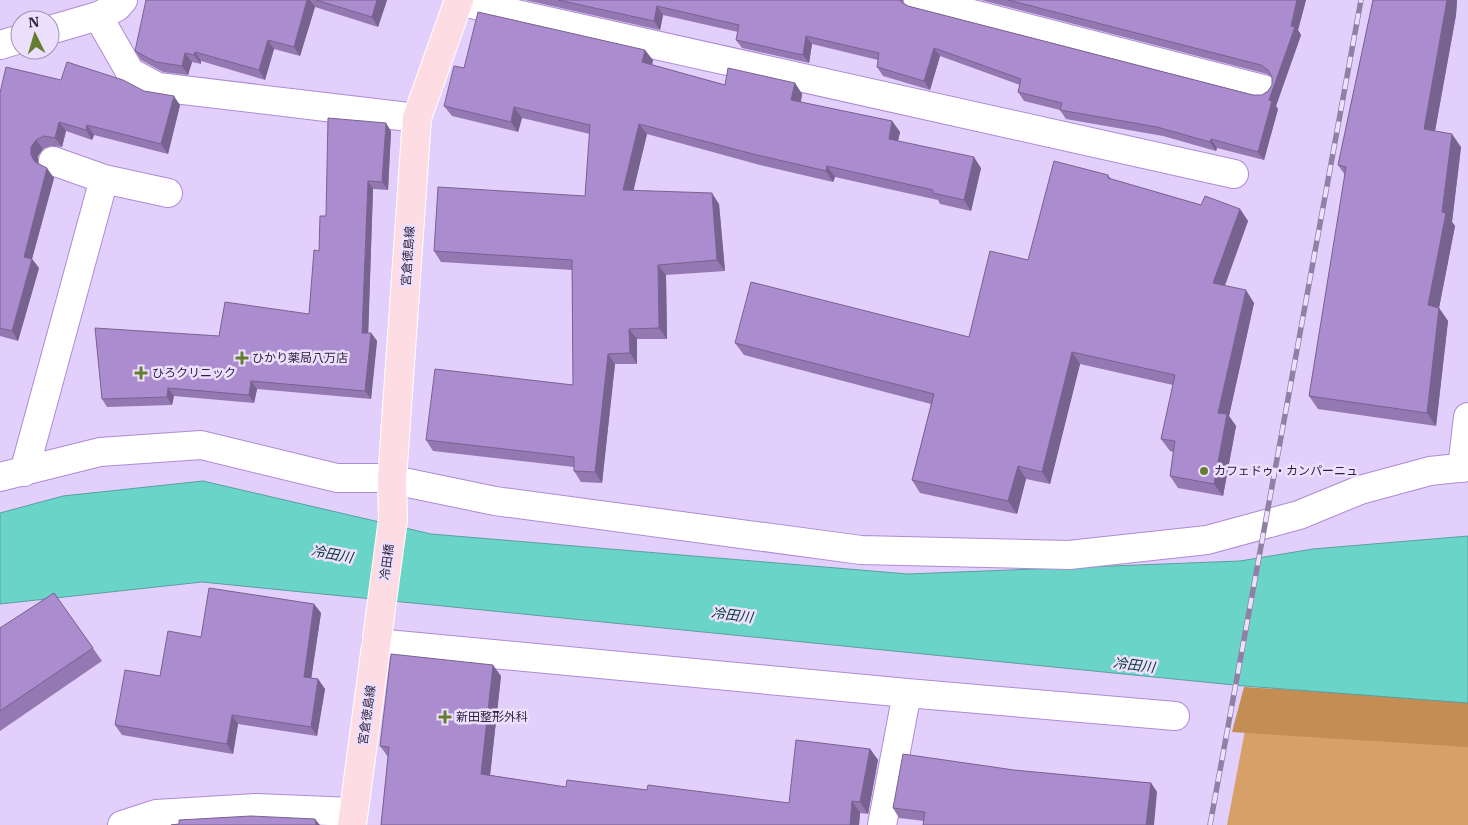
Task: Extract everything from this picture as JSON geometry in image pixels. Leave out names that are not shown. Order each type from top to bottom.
[{"type":"main road","name":"宮倉徳島線","points":[[393,519],[392,480],[418,118],[458,0]]},
{"type":"main road","name":"冷田橋","points":[[381,605],[393,519]]},
{"type":"main road","name":"宮倉徳島線","points":[[353,819],[381,605]]},
{"type":"street","points":[[60,27],[98,16],[118,7],[123,0]]},
{"type":"street","points":[[458,0],[1234,174]]},
{"type":"street","points":[[918,0],[1263,89]]},
{"type":"street","points":[[98,16],[130,72],[158,86],[418,118]]},
{"type":"street","points":[[53,161],[104,179],[168,193]]},
{"type":"street","points":[[12,475],[104,179]]},
{"type":"street","points":[[12,475],[100,452],[201,445],[337,478],[392,480],[495,501],[860,550],[1069,555],[1207,540],[1299,515],[1360,490],[1430,471],[1465,468],[1468,417]]},
{"type":"street","points":[[376,643],[1175,716]]},
{"type":"street","points":[[882,825],[907,693]]},
{"type":"street","points":[[122,825],[156,814],[256,808],[353,819]]},
{"type":"shaded area","points":[[1244,687],[1468,700],[1468,747],[1232,732]]},
{"type":"shaded area","points":[[1251,699],[1468,717],[1468,825],[1227,825]]},
{"type":"water","name":"冷田川","points":[[203,481],[431,534],[908,574],[1240,561],[1313,549],[1468,536],[1468,703],[1244,686],[202,582],[0,604],[0,513],[63,496]]},
{"type":"building","points":[[146,0],[307,0],[294,47],[268,40],[259,70],[195,52],[194,55],[185,53],[182,66],[156,62],[135,51]]},
{"type":"building","points":[[316,0],[377,0],[372,17]]},
{"type":"building","points":[[558,0],[900,0],[908,6],[1253,95],[1262,95],[1272,85],[1272,77],[1268,70],[1261,65],[1008,0],[1297,0],[1291,26],[1295,27],[1269,100],[1272,101],[1258,152],[1211,139],[1210,142],[1157,127],[1060,110],[1062,103],[1018,92],[1021,79],[934,48],[924,81],[877,67],[879,53],[806,36],[803,55],[736,40],[739,25],[657,6],[654,21]]},
{"type":"building","points":[[1373,0],[1447,0],[1424,129],[1452,134],[1442,212],[1446,213],[1428,305],[1439,308],[1427,413],[1309,396],[1346,167],[1338,165]]},
{"type":"building","points":[[478,12],[645,50],[642,62],[725,85],[728,68],[795,83],[791,100],[892,121],[889,139],[974,157],[964,200],[933,193],[933,190],[827,166],[826,171],[753,154],[639,124],[623,190],[712,193],[717,260],[658,265],[659,328],[629,329],[630,353],[608,354],[595,472],[574,471],[574,457],[426,440],[435,369],[573,385],[572,260],[434,251],[438,187],[585,196],[590,125],[514,107],[511,122],[444,106],[454,66],[464,68]]},
{"type":"building","points":[[67,62],[123,80],[144,91],[174,96],[161,144],[87,125],[86,130],[59,122],[55,138],[44,136],[36,140],[31,147],[31,155],[35,162],[47,168],[24,257],[32,259],[12,331],[0,328],[0,93],[6,67],[61,80]]},
{"type":"building","points":[[328,118],[386,123],[382,182],[368,181],[362,333],[371,333],[365,391],[251,381],[249,395],[168,388],[167,397],[102,399],[95,328],[219,336],[225,302],[309,314],[314,250],[319,251],[320,216],[326,216]]},
{"type":"building","points":[[1054,161],[1108,175],[1108,178],[1201,205],[1205,196],[1240,209],[1213,283],[1246,290],[1218,413],[1227,414],[1214,484],[1170,476],[1175,441],[1161,439],[1175,375],[1072,352],[1042,472],[1018,466],[1008,501],[912,480],[934,394],[735,343],[751,282],[969,337],[990,251],[1028,260]]},
{"type":"building","points":[[209,588],[314,604],[304,677],[318,679],[311,727],[232,715],[227,744],[115,725],[125,670],[160,676],[168,631],[201,637]]},
{"type":"building","points":[[54,593],[93,648],[0,711],[0,628]]},
{"type":"building","points":[[391,654],[493,665],[481,774],[566,787],[567,780],[647,790],[648,785],[789,803],[796,740],[870,749],[860,802],[852,801],[850,825],[381,825],[389,747],[380,746]]},
{"type":"building","points":[[903,754],[1014,770],[1151,783],[1146,825],[923,825],[925,812],[893,808]]},
{"type":"building","points":[[251,816],[315,819],[316,825],[171,825],[179,824],[179,820]]},
{"type":"railway","points":[[1210,825],[1361,0]]},
{"type":"place","name":"ひかり薬局八万店","points":[[242,358]]},
{"type":"place","name":"ひろクリニック","points":[[141,373]]},
{"type":"place","name":"カフェドゥ・カンパーニュ","points":[[1204,471]]},
{"type":"place","name":"新田整形外科","points":[[445,717]]}]
